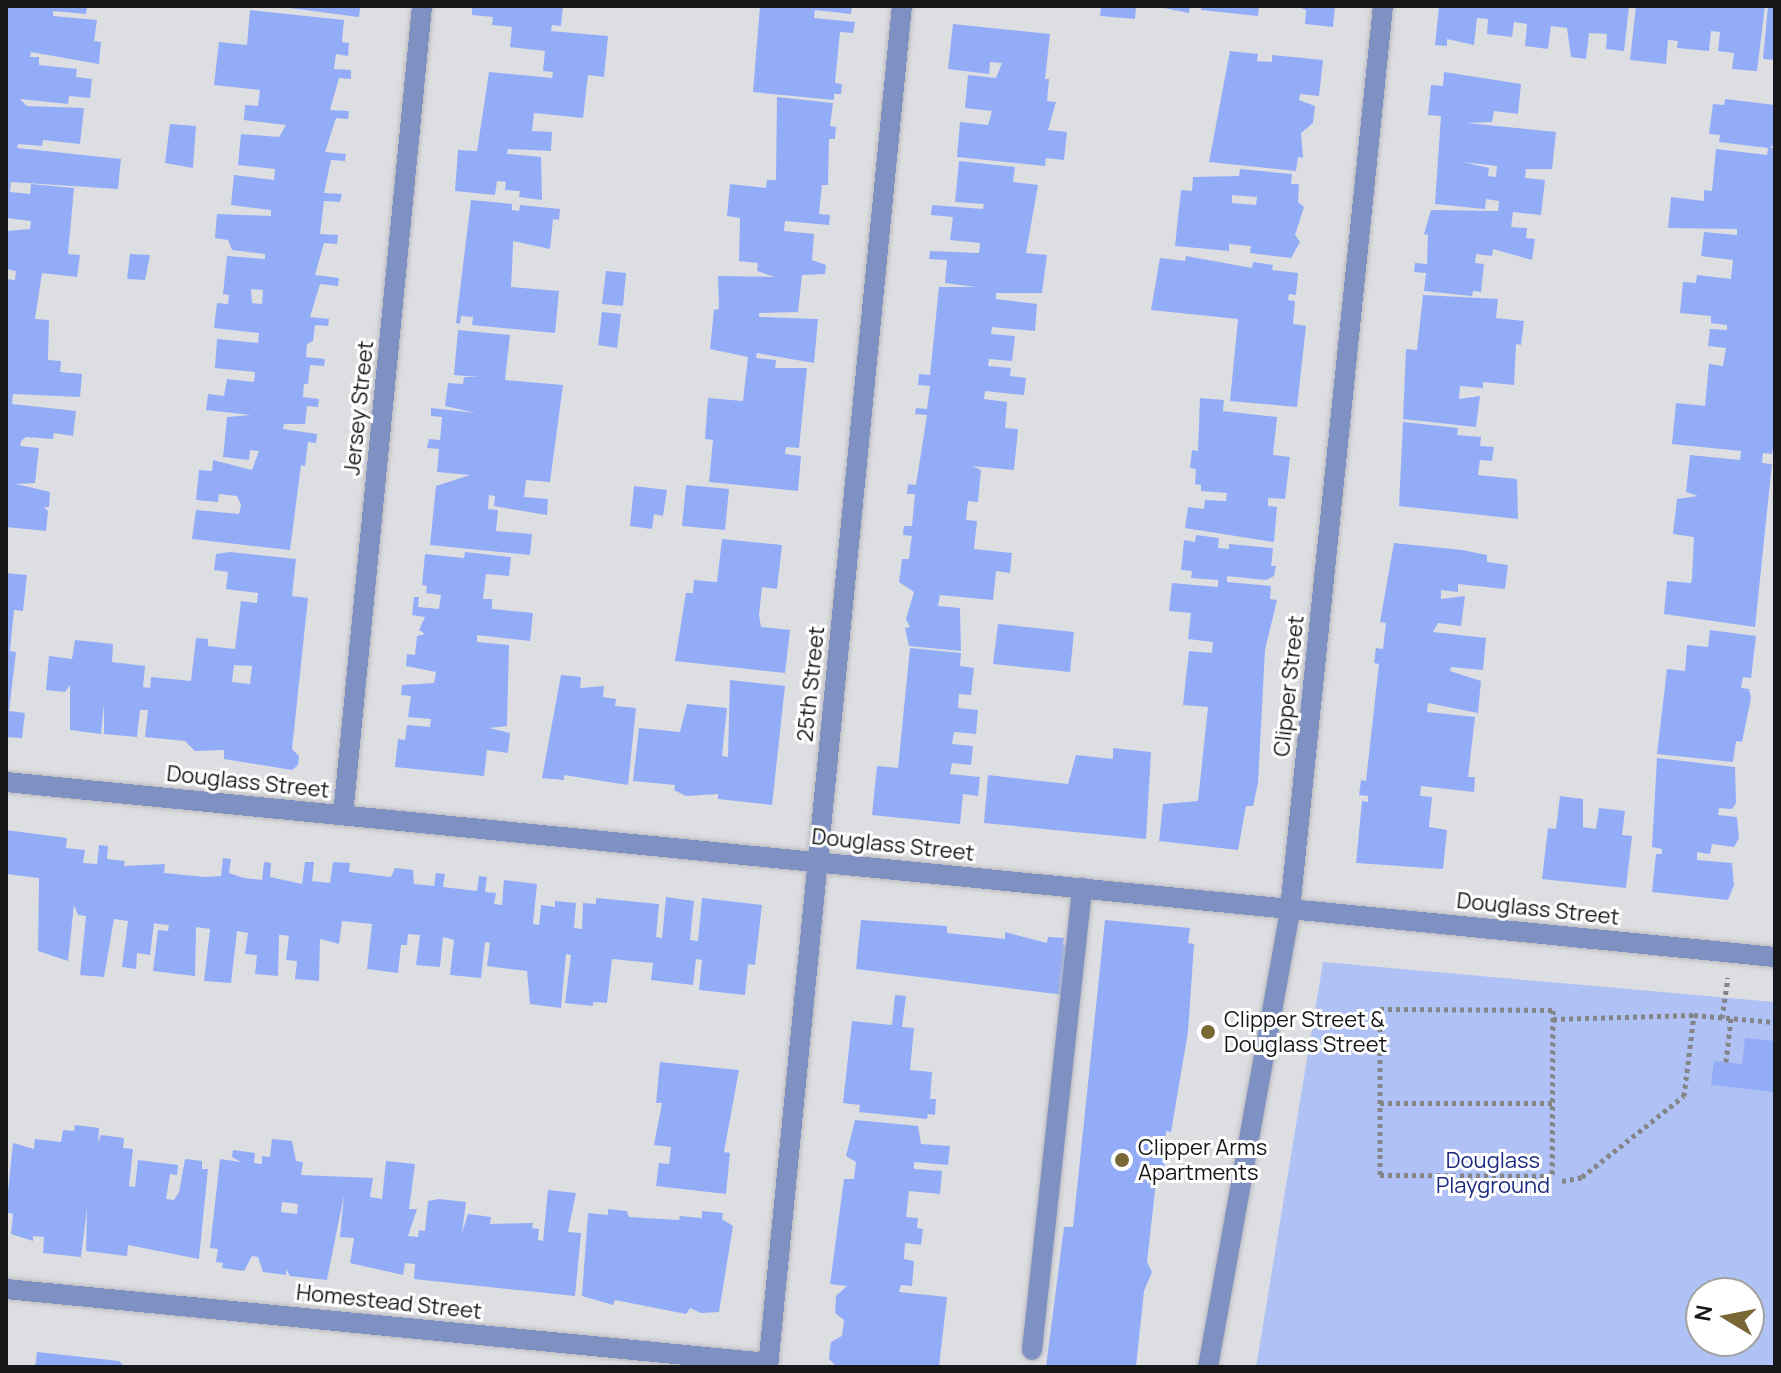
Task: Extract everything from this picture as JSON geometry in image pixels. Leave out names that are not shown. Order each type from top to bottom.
[{"type":"street","name":"Jersey Street","points":[[343,815],[422,6]]},
{"type":"street","name":"25th Street","points":[[768,1365],[902,6]]},
{"type":"street","name":"Clipper Street","points":[[1208,1367],[1290,909],[1383,6]]},
{"type":"street","name":"Douglass Street","points":[[6,782],[1775,957]]},
{"type":"street","points":[[1032,1350],[1082,888]]},
{"type":"street","name":"Homestead Street","points":[[6,1289],[768,1365]]},
{"type":"path","points":[[1722,1018],[1731,952]]},
{"type":"path","points":[[1380,1009],[1553,1010],[1552,1176],[1380,1175],[1380,1103],[1380,1009]]},
{"type":"path","points":[[1562,1181],[1582,1177],[1684,1096],[1694,1015]]},
{"type":"path","points":[[1553,1019],[1694,1015],[1775,1022]]},
{"type":"path","points":[[1726,1062],[1731,1018]]},
{"type":"path","points":[[1380,1103],[1552,1103]]},
{"type":"green space","name":"Douglass Playground","points":[[1323,962],[1775,1002],[1775,1367],[1256,1367]]},
{"type":"building","points":[[6,6],[87,6],[86,14],[53,11],[53,16],[97,20],[94,41],[101,42],[99,64],[31,52],[30,57],[39,57],[39,65],[77,69],[76,77],[92,79],[90,98],[69,96],[68,104],[20,99],[27,106],[84,108],[80,144],[43,140],[42,146],[18,144],[17,148],[121,159],[118,189],[11,182],[10,192],[30,194],[31,184],[74,188],[68,254],[80,255],[77,277],[42,273],[35,319],[49,320],[48,360],[61,361],[60,372],[82,374],[80,397],[13,394],[12,404],[76,411],[73,436],[54,433],[53,439],[26,437],[21,441],[20,446],[39,448],[35,483],[16,484],[50,492],[49,507],[44,507],[48,511],[46,531],[6,527],[6,279],[15,280],[16,271],[6,269],[6,231],[30,229],[31,221],[6,218]]},
{"type":"building","points":[[274,6],[342,6],[360,8],[359,17]]},
{"type":"building","points":[[472,6],[563,6],[561,26],[552,25],[551,31],[608,36],[604,77],[588,75],[583,118],[534,113],[532,131],[552,132],[551,151],[508,149],[507,154],[541,157],[542,200],[519,197],[520,191],[505,190],[506,182],[497,181],[495,195],[455,191],[458,150],[477,151],[489,72],[552,78],[553,72],[543,71],[545,51],[510,47],[512,27],[492,25],[493,17],[472,15]]},
{"type":"building","points":[[760,6],[852,6],[851,14],[815,10],[814,18],[855,22],[853,33],[840,32],[835,83],[842,84],[841,94],[834,94],[834,100],[753,92]]},
{"type":"building","points":[[1101,6],[1136,6],[1135,19],[1100,16]]},
{"type":"building","points":[[1153,6],[1190,6],[1189,13]]},
{"type":"building","points":[[1202,6],[1259,6],[1258,16],[1201,10]]},
{"type":"building","points":[[1296,6],[1335,6],[1333,27],[1305,24],[1306,10]]},
{"type":"building","points":[[1439,6],[1629,6],[1624,51],[1606,49],[1607,34],[1589,33],[1586,59],[1571,57],[1567,28],[1551,26],[1548,49],[1525,46],[1527,24],[1514,22],[1512,37],[1487,34],[1488,19],[1477,18],[1474,45],[1447,39],[1447,46],[1435,45]]},
{"type":"building","points":[[1636,6],[1765,6],[1757,71],[1732,69],[1734,53],[1718,51],[1720,32],[1711,31],[1709,51],[1677,48],[1678,41],[1668,40],[1666,64],[1630,60]]},
{"type":"building","points":[[1768,6],[1775,6],[1775,60],[1763,59]]},
{"type":"building","points":[[250,10],[344,20],[342,42],[349,43],[348,56],[336,54],[334,69],[351,70],[351,79],[339,78],[330,110],[349,111],[348,119],[336,118],[325,152],[346,154],[345,161],[331,160],[324,193],[342,194],[340,202],[324,201],[320,234],[338,235],[337,244],[324,243],[315,275],[339,278],[338,286],[320,284],[310,317],[329,319],[328,326],[315,325],[313,341],[307,344],[306,357],[325,359],[324,366],[310,365],[308,384],[304,384],[303,397],[319,399],[318,407],[307,406],[305,424],[284,424],[283,429],[317,434],[316,443],[308,442],[305,466],[301,465],[290,550],[192,539],[196,510],[239,514],[241,505],[237,496],[219,494],[218,502],[196,500],[199,470],[212,471],[213,460],[252,470],[259,451],[250,450],[249,460],[223,457],[227,417],[251,415],[206,410],[208,394],[224,396],[227,379],[254,382],[255,372],[215,368],[217,339],[258,343],[259,333],[214,328],[217,303],[228,304],[229,295],[223,294],[227,256],[265,259],[265,254],[232,250],[228,240],[215,238],[217,214],[271,216],[271,210],[231,205],[234,175],[274,180],[275,169],[238,165],[241,134],[279,137],[286,125],[244,120],[245,105],[258,106],[260,90],[214,85],[219,42],[247,45]],"holes":[[[251,289],[263,290],[262,304],[252,303]]]},
{"type":"building","points":[[953,24],[1050,34],[1045,79],[1049,79],[1047,101],[1056,102],[1048,130],[1067,132],[1064,160],[1046,158],[1045,166],[957,157],[960,122],[988,125],[992,111],[965,108],[968,75],[996,78],[1002,63],[990,62],[989,74],[948,69]]},
{"type":"building","points":[[1230,51],[1258,54],[1257,61],[1272,62],[1272,55],[1323,60],[1319,96],[1300,94],[1299,100],[1315,106],[1313,123],[1301,133],[1303,158],[1298,157],[1296,171],[1209,162]]},
{"type":"building","points":[[1444,72],[1521,84],[1518,114],[1494,111],[1492,122],[1467,123],[1556,132],[1552,169],[1526,169],[1525,178],[1545,180],[1541,215],[1513,212],[1511,227],[1527,228],[1526,238],[1535,239],[1532,260],[1493,249],[1492,256],[1476,254],[1475,263],[1484,264],[1481,292],[1473,291],[1472,296],[1424,291],[1426,273],[1414,272],[1415,263],[1427,264],[1428,235],[1424,234],[1431,210],[1498,211],[1499,201],[1486,199],[1485,209],[1435,204],[1441,116],[1428,115],[1431,85],[1443,86]],"holes":[[[1463,162],[1497,166],[1496,177],[1488,176],[1489,168]]]},
{"type":"building","points":[[777,97],[833,103],[830,126],[836,127],[835,139],[829,139],[828,185],[822,185],[819,214],[830,215],[829,225],[785,221],[784,231],[814,234],[812,260],[826,265],[825,274],[802,275],[798,312],[759,313],[759,317],[818,319],[814,363],[757,353],[756,358],[776,360],[775,368],[807,368],[799,448],[786,447],[785,454],[801,456],[798,491],[709,482],[713,440],[705,439],[708,398],[743,401],[748,357],[710,349],[714,310],[719,309],[718,276],[775,277],[757,271],[758,263],[739,261],[740,218],[727,216],[730,184],[766,188],[767,180],[776,180]]},
{"type":"building","points":[[1725,99],[1775,105],[1775,144],[1770,148],[1775,148],[1775,436],[1772,454],[1763,453],[1762,463],[1772,464],[1755,627],[1664,614],[1667,581],[1691,583],[1692,578],[1694,537],[1673,534],[1677,499],[1698,496],[1686,492],[1690,455],[1740,460],[1741,451],[1672,444],[1676,403],[1705,406],[1709,364],[1723,366],[1726,348],[1708,346],[1710,329],[1727,330],[1727,325],[1711,323],[1711,316],[1680,313],[1683,282],[1696,283],[1697,275],[1731,279],[1733,260],[1701,256],[1704,232],[1737,235],[1737,229],[1668,228],[1671,197],[1704,201],[1704,190],[1712,191],[1716,149],[1767,155],[1768,148],[1719,142],[1720,135],[1709,134],[1713,104],[1724,105]]},
{"type":"building","points":[[170,124],[196,126],[193,168],[165,163]]},
{"type":"building","points":[[959,161],[1015,167],[1013,182],[1038,185],[1026,253],[1047,255],[1042,293],[996,293],[996,299],[1037,304],[1035,331],[992,327],[991,334],[1015,336],[1012,361],[989,359],[988,366],[1011,368],[1010,376],[1026,378],[1024,395],[985,391],[984,399],[1007,402],[1005,428],[1018,429],[1014,470],[972,466],[981,470],[978,502],[968,501],[966,520],[977,521],[974,549],[1012,553],[1010,573],[996,571],[993,600],[940,595],[938,606],[960,608],[961,651],[909,646],[905,628],[910,627],[906,619],[914,592],[899,582],[902,559],[909,559],[912,536],[903,535],[904,526],[912,526],[915,494],[907,494],[908,484],[916,485],[927,415],[915,414],[916,408],[927,409],[930,386],[918,385],[919,374],[930,375],[939,287],[976,287],[945,283],[947,260],[929,259],[930,251],[979,253],[980,243],[950,240],[953,217],[931,215],[932,205],[983,209],[984,204],[955,202]]},
{"type":"building","points":[[1240,169],[1292,174],[1291,184],[1299,184],[1298,202],[1304,207],[1295,235],[1300,242],[1291,258],[1250,253],[1251,246],[1229,244],[1229,251],[1175,246],[1181,190],[1192,191],[1193,177],[1239,176]],"holes":[[[1232,195],[1257,197],[1256,205],[1232,203]]]},
{"type":"building","points":[[471,200],[512,204],[512,210],[519,211],[520,205],[560,209],[559,220],[553,219],[550,249],[513,241],[511,287],[559,291],[555,333],[472,325],[473,317],[461,316],[460,324],[456,323]]},
{"type":"building","points":[[130,254],[150,255],[145,280],[127,279]]},
{"type":"building","points":[[1186,256],[1252,268],[1253,262],[1273,265],[1272,270],[1298,273],[1296,295],[1289,294],[1288,300],[1295,301],[1293,324],[1306,326],[1297,407],[1230,401],[1238,319],[1151,310],[1160,258],[1185,261]]},
{"type":"building","points":[[606,271],[626,273],[623,306],[602,304]]},
{"type":"building","points":[[1423,295],[1498,299],[1496,318],[1524,321],[1521,345],[1516,344],[1514,385],[1483,382],[1483,388],[1460,386],[1459,399],[1480,396],[1476,427],[1403,419],[1406,349],[1417,350]]},
{"type":"building","points":[[602,312],[621,314],[617,348],[598,345]]},
{"type":"building","points":[[458,330],[510,335],[505,380],[563,385],[550,482],[526,480],[524,497],[548,499],[547,515],[494,506],[495,496],[489,495],[488,509],[498,510],[496,531],[532,534],[530,555],[430,545],[436,486],[470,475],[437,472],[439,449],[427,448],[429,439],[440,440],[442,417],[431,416],[431,408],[476,413],[445,406],[448,383],[463,384],[464,377],[479,377],[454,375]]},
{"type":"building","points":[[1200,398],[1224,400],[1223,411],[1277,417],[1273,455],[1290,457],[1285,499],[1268,498],[1268,506],[1277,507],[1274,542],[1185,528],[1188,507],[1204,509],[1205,500],[1226,501],[1227,493],[1201,491],[1201,485],[1195,484],[1196,469],[1190,468],[1192,450],[1198,451]]},
{"type":"building","points":[[1403,422],[1458,428],[1457,435],[1481,437],[1480,446],[1494,447],[1492,461],[1480,460],[1478,475],[1517,479],[1518,519],[1399,506]]},
{"type":"building","points":[[686,485],[729,489],[725,530],[682,526]]},
{"type":"building","points":[[634,486],[667,490],[663,516],[654,514],[652,529],[630,526]]},
{"type":"building","points":[[1196,535],[1219,538],[1218,548],[1229,549],[1229,544],[1273,548],[1271,566],[1276,566],[1274,576],[1266,580],[1227,576],[1227,582],[1271,586],[1270,599],[1277,600],[1265,650],[1258,783],[1253,806],[1246,806],[1238,850],[1159,841],[1163,804],[1198,801],[1208,707],[1183,705],[1189,651],[1212,653],[1213,642],[1188,639],[1191,613],[1169,611],[1172,583],[1218,587],[1218,580],[1191,578],[1192,571],[1181,570],[1184,540],[1195,542]]},
{"type":"building","points":[[722,539],[782,545],[777,589],[762,587],[759,615],[761,627],[790,630],[785,673],[675,661],[686,593],[693,593],[694,580],[717,582]]},
{"type":"building","points":[[1394,543],[1462,550],[1487,555],[1487,562],[1508,565],[1505,589],[1458,584],[1458,592],[1441,590],[1441,599],[1465,596],[1461,626],[1438,623],[1433,632],[1486,638],[1483,670],[1451,667],[1450,671],[1481,681],[1478,713],[1428,703],[1427,712],[1475,717],[1468,777],[1475,777],[1474,792],[1421,786],[1420,796],[1432,797],[1429,827],[1447,830],[1443,869],[1356,863],[1362,801],[1368,802],[1368,796],[1359,795],[1361,780],[1366,781],[1379,664],[1374,663],[1376,648],[1383,649],[1386,623],[1380,622]]},
{"type":"building","points":[[230,552],[296,559],[292,596],[308,598],[292,749],[299,756],[298,765],[292,770],[224,759],[224,750],[195,751],[185,741],[145,737],[148,710],[140,710],[137,737],[104,734],[104,704],[101,734],[70,730],[70,685],[65,692],[46,690],[49,656],[72,659],[75,640],[113,644],[112,662],[145,666],[143,687],[150,688],[151,677],[191,681],[196,638],[208,639],[208,646],[235,649],[241,601],[257,603],[258,593],[226,589],[228,572],[214,570],[216,554]],"holes":[[[234,665],[252,666],[250,684],[232,682]]]},
{"type":"building","points":[[465,552],[511,557],[509,576],[486,574],[483,599],[492,599],[492,609],[533,613],[530,641],[477,635],[477,642],[509,645],[507,726],[489,728],[510,733],[508,753],[487,750],[484,776],[395,767],[398,739],[405,740],[407,725],[430,727],[431,719],[408,717],[411,696],[401,695],[402,685],[434,683],[436,672],[406,666],[407,654],[415,655],[417,636],[425,634],[419,630],[425,617],[412,615],[414,597],[419,597],[418,607],[439,609],[441,595],[426,593],[427,586],[422,585],[425,554],[464,558]]},
{"type":"building","points":[[6,573],[27,575],[23,611],[14,610],[10,651],[16,652],[9,711],[25,713],[22,738],[6,737]]},
{"type":"building","points":[[998,624],[1074,632],[1070,672],[993,664]]},
{"type":"building","points":[[1710,630],[1756,636],[1751,678],[1743,677],[1741,688],[1749,689],[1751,698],[1742,742],[1736,741],[1733,762],[1657,754],[1667,669],[1685,671],[1687,645],[1708,647]]},
{"type":"building","points":[[910,648],[961,653],[960,666],[974,668],[971,695],[959,694],[958,708],[978,710],[976,734],[954,732],[952,744],[973,746],[971,765],[952,763],[950,774],[980,777],[978,796],[963,794],[960,824],[872,815],[877,766],[898,768]]},
{"type":"building","points":[[561,675],[581,677],[580,688],[604,686],[603,697],[616,699],[615,706],[636,708],[628,785],[564,775],[564,780],[542,778]]},
{"type":"building","points":[[730,680],[785,686],[772,805],[718,799],[718,794],[686,796],[674,790],[675,785],[633,781],[639,728],[680,732],[687,704],[727,708],[722,756],[728,757]]},
{"type":"building","points":[[1113,748],[1151,752],[1146,839],[984,823],[988,775],[1068,784],[1076,755],[1113,759]]},
{"type":"building","points":[[1657,758],[1735,767],[1736,803],[1732,809],[1719,808],[1718,815],[1737,817],[1739,838],[1734,847],[1712,844],[1710,854],[1697,852],[1697,860],[1732,863],[1734,885],[1728,900],[1652,892],[1656,854],[1662,854],[1662,849],[1652,847]]},
{"type":"building","points":[[1560,796],[1583,799],[1583,827],[1596,829],[1599,808],[1625,811],[1622,835],[1632,836],[1626,888],[1542,879],[1548,828],[1556,829]]},
{"type":"building","points":[[6,830],[67,838],[66,848],[85,850],[83,863],[97,864],[99,845],[108,846],[107,859],[125,861],[124,866],[165,864],[164,873],[221,876],[223,858],[231,859],[229,873],[244,878],[262,880],[264,862],[271,863],[270,877],[302,884],[305,862],[314,862],[312,881],[330,883],[333,862],[350,863],[349,872],[391,877],[395,868],[413,870],[414,884],[434,886],[436,873],[445,874],[443,887],[477,891],[479,876],[487,877],[485,892],[496,893],[494,904],[502,905],[504,880],[537,884],[533,924],[539,925],[541,905],[555,907],[555,901],[576,903],[574,928],[582,929],[583,903],[596,904],[596,898],[659,904],[656,937],[662,938],[666,897],[694,901],[690,940],[698,941],[702,898],[762,905],[755,965],[748,964],[745,995],[699,990],[702,960],[696,959],[693,985],[651,980],[653,963],[612,959],[607,1003],[593,1002],[593,1006],[565,1003],[571,955],[566,954],[561,1008],[530,1004],[527,971],[487,966],[490,943],[485,942],[481,978],[450,975],[454,940],[443,937],[440,967],[416,965],[420,935],[408,934],[407,945],[401,945],[398,973],[367,969],[372,924],[342,921],[339,944],[320,939],[319,981],[295,979],[297,961],[286,960],[289,936],[283,935],[279,935],[278,976],[255,974],[257,955],[245,954],[248,933],[237,931],[231,983],[204,981],[210,929],[196,927],[195,976],[153,971],[158,930],[168,931],[169,925],[154,923],[150,955],[137,953],[136,969],[122,967],[128,921],[114,919],[104,977],[80,975],[86,916],[78,915],[74,905],[68,961],[38,951],[39,878],[6,874]]},
{"type":"building","points":[[861,920],[947,926],[947,933],[1005,939],[1005,932],[1047,943],[1048,937],[1064,938],[1063,945],[1069,946],[1064,995],[856,969]]},
{"type":"building","name":"Clipper Arms Apartments","points":[[1105,920],[1190,928],[1188,943],[1194,944],[1188,1032],[1171,1132],[1166,1131],[1163,1183],[1156,1182],[1147,1262],[1152,1272],[1144,1291],[1136,1367],[1046,1367],[1064,1227],[1073,1227]]},
{"type":"building","points":[[895,995],[906,996],[902,1027],[914,1028],[910,1070],[932,1072],[930,1099],[936,1099],[935,1115],[928,1114],[927,1119],[859,1112],[860,1105],[843,1103],[852,1021],[892,1025]]},
{"type":"building","points":[[1745,1038],[1775,1041],[1775,1092],[1711,1085],[1714,1061],[1742,1064]]},
{"type":"building","points":[[660,1062],[739,1070],[724,1152],[730,1153],[726,1194],[656,1186],[659,1163],[669,1164],[671,1147],[654,1145],[662,1103],[656,1103]]},
{"type":"building","points":[[855,1120],[918,1126],[921,1144],[950,1146],[948,1165],[914,1162],[914,1169],[942,1171],[940,1194],[909,1191],[906,1217],[918,1218],[917,1228],[923,1229],[921,1245],[905,1243],[904,1259],[914,1261],[912,1286],[901,1285],[899,1292],[947,1297],[939,1367],[837,1367],[829,1359],[831,1342],[842,1336],[844,1320],[835,1313],[836,1296],[847,1286],[830,1284],[844,1179],[854,1179],[856,1162],[846,1156]]},
{"type":"building","points":[[75,1125],[99,1128],[98,1143],[101,1135],[124,1138],[123,1148],[133,1149],[129,1186],[135,1187],[138,1160],[178,1165],[177,1175],[170,1174],[166,1199],[174,1200],[179,1192],[185,1159],[202,1161],[202,1169],[208,1169],[199,1259],[128,1245],[127,1256],[86,1251],[87,1208],[81,1257],[43,1253],[44,1237],[33,1236],[33,1241],[11,1234],[13,1214],[6,1212],[13,1143],[34,1149],[35,1139],[61,1142],[63,1130],[74,1131]]},
{"type":"building","points":[[272,1139],[292,1141],[296,1161],[303,1162],[301,1175],[373,1178],[370,1197],[382,1199],[386,1161],[415,1164],[409,1209],[417,1209],[408,1236],[418,1237],[419,1230],[425,1231],[428,1201],[439,1199],[466,1202],[462,1233],[468,1214],[491,1217],[490,1224],[533,1223],[532,1228],[539,1229],[538,1240],[543,1241],[548,1190],[576,1193],[568,1232],[581,1233],[575,1296],[414,1279],[415,1264],[405,1263],[403,1275],[350,1263],[354,1238],[340,1237],[344,1195],[327,1280],[290,1276],[286,1269],[286,1275],[263,1272],[258,1257],[252,1256],[244,1271],[222,1268],[223,1263],[216,1262],[218,1249],[210,1248],[220,1159],[241,1162],[232,1157],[233,1150],[255,1153],[254,1163],[262,1164],[262,1156],[270,1157]],"holes":[[[282,1202],[298,1204],[297,1214],[281,1212]]]},
{"type":"building","points":[[608,1209],[627,1211],[629,1217],[679,1220],[680,1216],[702,1218],[702,1211],[723,1213],[722,1219],[733,1226],[719,1312],[701,1313],[690,1308],[686,1314],[615,1300],[613,1305],[582,1296],[588,1213],[608,1215]]},
{"type":"building","points":[[37,1352],[119,1361],[125,1367],[35,1367]]},
{"type":"place","name":"Clipper Street & Douglass Street","points":[[1208,1032]]},
{"type":"place","name":"Clipper Arms Apartments","points":[[1122,1160]]}]
